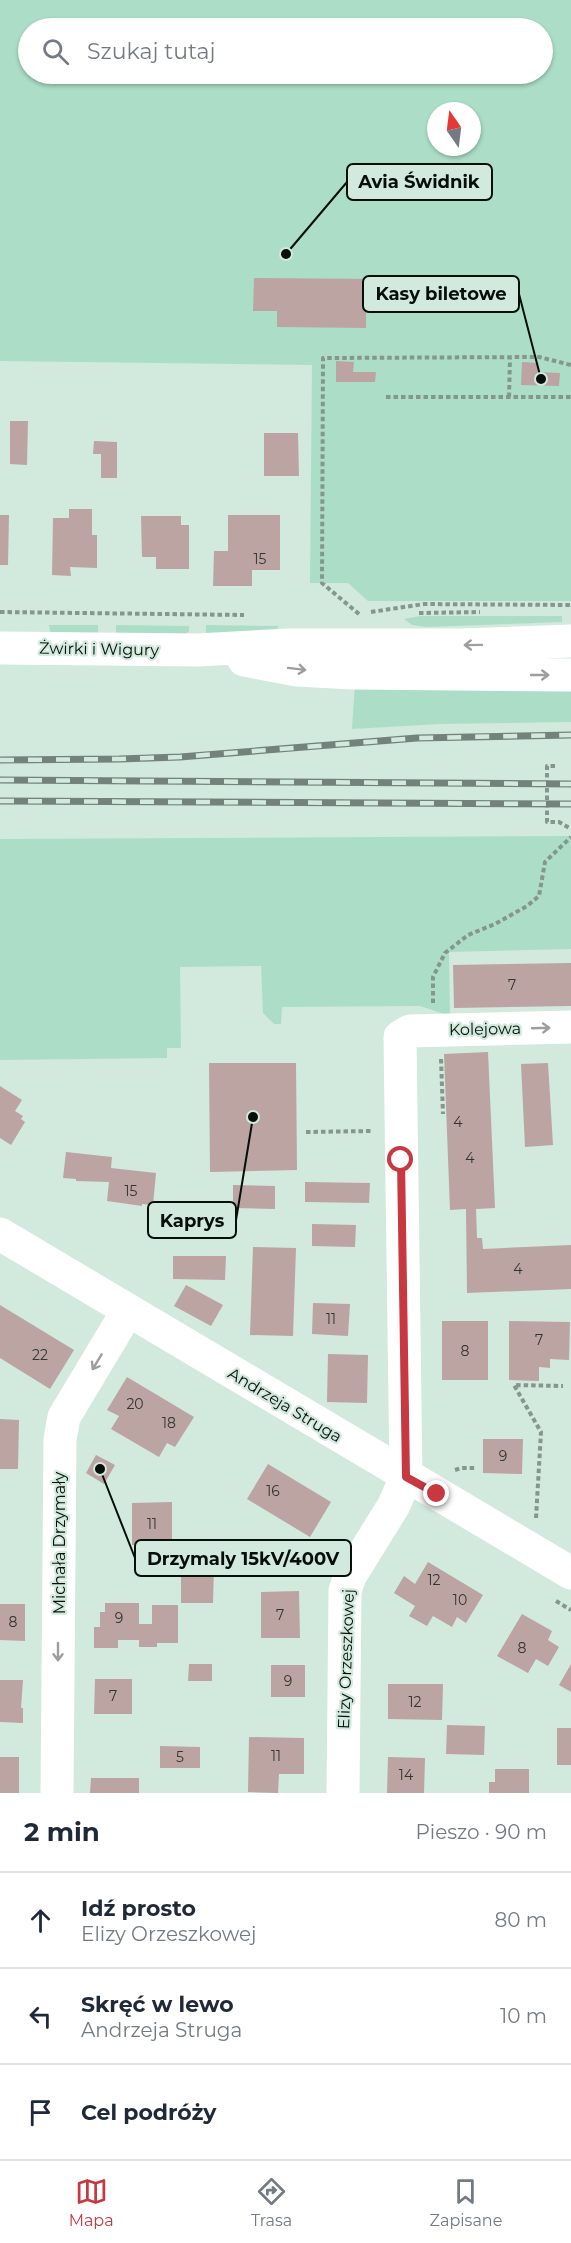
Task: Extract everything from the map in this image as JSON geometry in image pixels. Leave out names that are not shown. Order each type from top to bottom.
[{"type":"street","points":[[198,650],[288,645],[531,644],[571,641]]},
{"type":"street","name":"Żwirki i Wigury","points":[[0,648],[198,650]]},
{"type":"street","points":[[198,650],[297,670],[468,675],[571,675]]},
{"type":"street","name":"Kolejowa","points":[[400,1037],[410,1031],[436,1041],[571,1027]]},
{"type":"street","name":"Elizy Orzeszkowej","points":[[343,1793],[345,1591],[350,1576],[394,1505],[406,1477],[400,1037]]},
{"type":"street","name":"Andrzeja Struga","points":[[0,1234],[127,1312],[571,1573]]},
{"type":"street","name":"Michała Drzymały","points":[[57,1793],[60,1439],[64,1418],[127,1312]]},
{"type":"path","points":[[358,614],[322,583],[323,358],[539,357],[571,365]]},
{"type":"path","points":[[509,397],[510,358]]},
{"type":"path","points":[[386,397],[571,397]]},
{"type":"path","points":[[347,614],[424,604],[571,605]]},
{"type":"path","points":[[0,612],[254,615]]},
{"type":"path","points":[[555,766],[547,766],[547,822],[559,822],[571,829]]},
{"type":"path","points":[[443,1114],[433,977],[445,953],[468,935],[495,924],[527,906],[539,896],[545,862],[571,837]]},
{"type":"path","points":[[306,1132],[400,1131]]},
{"type":"path","points":[[522,1545],[536,1519],[541,1431],[514,1385],[563,1386]]},
{"type":"green space","points":[[0,0],[571,0],[571,601],[368,601],[348,583],[310,583],[312,365],[0,361]]},
{"type":"green space","points":[[420,616],[562,616],[562,622],[427,627],[412,625],[404,619]]},
{"type":"green space","points":[[49,625],[98,625],[98,633],[53,634]]},
{"type":"green space","points":[[116,625],[189,626],[189,631],[185,635],[119,634],[116,632]]},
{"type":"green space","points":[[206,625],[278,626],[276,637],[209,636],[206,632]]},
{"type":"green space","points":[[355,682],[571,686],[571,722],[440,724],[352,729]]},
{"type":"green space","points":[[571,836],[571,949],[449,952],[450,1016],[420,1006],[282,1007],[281,1024],[274,1024],[263,1013],[261,966],[180,967],[181,1048],[167,1048],[167,1058],[0,1060],[0,839]]},
{"type":"building","points":[[254,278],[386,279],[386,311],[366,311],[366,328],[277,327],[277,311],[253,311]]},
{"type":"building","points":[[336,361],[354,362],[353,372],[376,372],[375,382],[336,382]]},
{"type":"building","points":[[522,362],[538,363],[538,372],[560,373],[559,386],[521,385]]},
{"type":"building","points":[[10,421],[28,421],[27,465],[10,464]]},
{"type":"building","points":[[264,433],[298,433],[299,476],[264,476]]},
{"type":"building","points":[[94,441],[117,442],[117,478],[101,478],[101,454],[93,454]]},
{"type":"building","points":[[69,509],[92,509],[92,535],[97,535],[97,568],[70,567],[71,576],[52,575],[53,518],[69,518]]},
{"type":"building","points":[[0,515],[9,515],[8,565],[0,565]]},
{"type":"building","points":[[228,515],[280,515],[280,570],[252,570],[252,586],[213,586],[214,551],[228,551]]},
{"type":"building","points":[[141,516],[181,516],[181,525],[189,525],[189,569],[156,569],[156,557],[142,557]]},
{"type":"building","points":[[571,963],[571,1006],[454,1008],[453,965]]},
{"type":"building","points":[[488,1052],[495,1208],[476,1209],[477,1238],[482,1238],[483,1249],[571,1245],[571,1289],[467,1293],[466,1209],[450,1210],[444,1054]]},
{"type":"building","points":[[209,1063],[296,1063],[297,1170],[210,1172]]},
{"type":"building","points":[[548,1063],[553,1145],[525,1147],[521,1064]]},
{"type":"building","points":[[0,1086],[22,1100],[15,1111],[23,1116],[21,1119],[25,1122],[11,1145],[0,1138]]},
{"type":"building","points":[[66,1152],[112,1157],[111,1168],[156,1173],[153,1205],[142,1204],[142,1206],[107,1201],[109,1182],[76,1181],[76,1179],[63,1178]]},
{"type":"building","points":[[305,1182],[370,1183],[369,1203],[305,1202]]},
{"type":"building","points":[[233,1185],[275,1186],[275,1209],[233,1208]]},
{"type":"building","points":[[312,1224],[356,1225],[355,1247],[312,1246]]},
{"type":"building","points":[[253,1247],[296,1248],[293,1336],[250,1335]]},
{"type":"building","points":[[173,1256],[226,1256],[225,1280],[173,1279]]},
{"type":"building","points":[[186,1285],[223,1305],[211,1326],[174,1306]]},
{"type":"building","points":[[313,1303],[350,1304],[348,1336],[312,1334]]},
{"type":"building","points":[[0,1305],[74,1350],[50,1389],[0,1358]]},
{"type":"building","points":[[442,1321],[488,1321],[488,1380],[442,1380]]},
{"type":"building","points":[[509,1321],[570,1322],[569,1360],[550,1359],[550,1368],[539,1367],[539,1381],[509,1380]]},
{"type":"building","points":[[328,1354],[368,1355],[367,1403],[327,1402]]},
{"type":"building","points":[[127,1377],[194,1417],[175,1447],[167,1443],[159,1457],[111,1429],[119,1416],[107,1410]]},
{"type":"building","points":[[0,1419],[19,1420],[18,1469],[0,1469]]},
{"type":"building","points":[[483,1439],[523,1439],[522,1474],[483,1473]]},
{"type":"building","points":[[96,1455],[115,1465],[104,1484],[86,1473]]},
{"type":"building","points":[[268,1464],[331,1502],[310,1537],[247,1499]]},
{"type":"building","points":[[172,1502],[172,1544],[132,1545],[132,1503]]},
{"type":"building","points":[[428,1562],[483,1595],[466,1623],[457,1617],[452,1627],[433,1616],[427,1626],[409,1616],[415,1606],[394,1593],[404,1576],[415,1584]]},
{"type":"building","points":[[181,1566],[214,1566],[213,1603],[181,1603]]},
{"type":"building","points":[[299,1591],[300,1638],[261,1638],[261,1592]]},
{"type":"building","points":[[105,1603],[139,1603],[139,1624],[152,1624],[152,1605],[178,1605],[178,1643],[157,1643],[157,1647],[139,1647],[139,1640],[118,1640],[118,1648],[94,1648],[94,1627],[100,1627],[100,1612],[105,1612]]},
{"type":"building","points":[[0,1604],[25,1604],[25,1641],[0,1640]]},
{"type":"building","points":[[522,1614],[552,1631],[548,1640],[559,1647],[548,1666],[536,1659],[528,1673],[497,1656]]},
{"type":"building","points":[[189,1664],[212,1664],[212,1681],[188,1681]]},
{"type":"building","points":[[571,1664],[571,1692],[559,1685]]},
{"type":"building","points":[[271,1665],[305,1665],[305,1697],[271,1697]]},
{"type":"building","points":[[95,1679],[132,1679],[132,1714],[94,1714]]},
{"type":"building","points":[[0,1680],[23,1680],[21,1708],[23,1708],[23,1723],[0,1722]]},
{"type":"building","points":[[388,1684],[443,1684],[442,1720],[388,1719]]},
{"type":"building","points":[[447,1725],[485,1726],[484,1755],[446,1754]]},
{"type":"building","points":[[557,1728],[571,1728],[571,1765],[557,1765]]},
{"type":"building","points":[[249,1737],[304,1738],[304,1774],[279,1774],[278,1793],[248,1792]]},
{"type":"building","points":[[160,1746],[200,1747],[200,1768],[160,1768]]},
{"type":"building","points":[[0,1757],[19,1757],[19,1793],[0,1793]]},
{"type":"building","points":[[388,1757],[425,1758],[424,1793],[387,1793]]},
{"type":"building","points":[[495,1769],[529,1769],[529,1793],[489,1793],[489,1782],[495,1782]]},
{"type":"building","points":[[91,1778],[139,1778],[139,1793],[90,1793]]},
{"type":"railway","points":[[0,760],[180,757],[417,738],[571,735]]},
{"type":"railway","points":[[0,780],[571,784]]},
{"type":"railway","points":[[0,801],[571,804]]},
{"type":"place","name":"Avia Świdnik","points":[[286,254]]},
{"type":"place","name":"Kasy biletowe","points":[[541,379]]},
{"type":"place","name":"Kaprys","points":[[253,1117]]},
{"type":"place","name":"Drzymaly 15kV/400V","points":[[100,1469]]},
{"type":"route","points":[[401,1160],[406,1477],[437,1494]]}]
